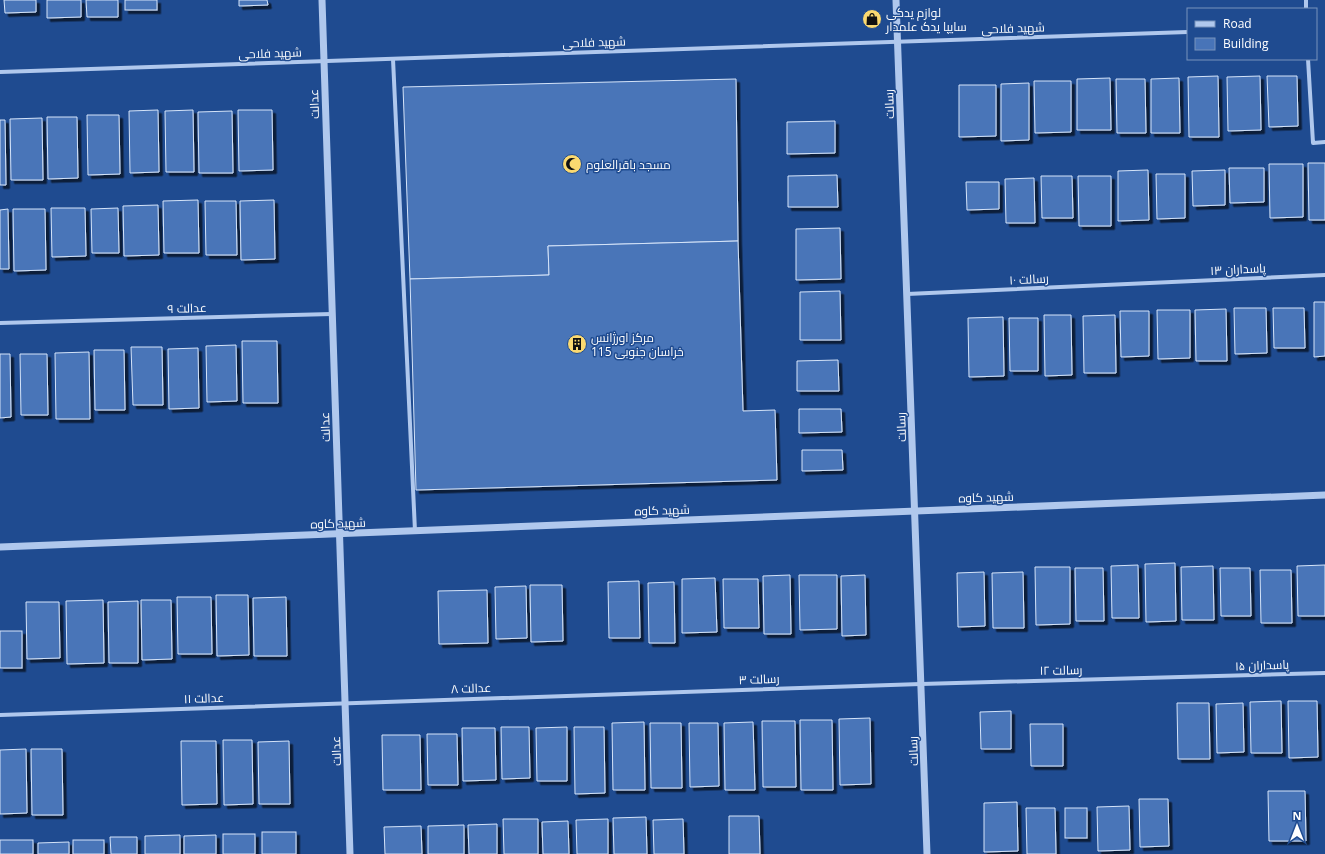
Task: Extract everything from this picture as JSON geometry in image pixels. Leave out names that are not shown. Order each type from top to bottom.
[{"type":"street","name":"عدالت","points":[[322,0],[350,854]]},
{"type":"street","name":"رسالت","points":[[896,0],[928,854]]},
{"type":"street","name":"شهید فلاحی","points":[[0,72],[1187,32]]},
{"type":"street","points":[[393,59],[415,531]]},
{"type":"street","points":[[1308,60],[1313,143],[1325,142]]},
{"type":"street","name":"پاسداران ۱۳","points":[[1152,283],[1325,275]]},
{"type":"street","name":"رسالت ۱۰","points":[[907,294],[1152,283]]},
{"type":"street","name":"عدالت ۹","points":[[0,323],[332,314]]},
{"type":"street","name":"شهید کاوه","points":[[0,547],[1325,495]]},
{"type":"street","name":"پاسداران ۱۵","points":[[1200,676],[1325,673]]},
{"type":"street","name":"رسالت ۱۲","points":[[921,684],[1200,676]]},
{"type":"street","name":"رسالت ۳","points":[[598,694],[921,684]]},
{"type":"street","name":"عدالت ۸","points":[[345,703],[598,694]]},
{"type":"street","name":"عدالت ۱۱","points":[[0,715],[345,703]]},
{"type":"building","points":[[4,0],[36,0],[36,12],[5,13]]},
{"type":"building","points":[[47,0],[81,0],[81,17],[47,18]]},
{"type":"building","points":[[86,0],[118,0],[118,17],[87,17]]},
{"type":"building","points":[[125,0],[157,0],[157,10],[125,10]]},
{"type":"building","points":[[239,0],[267,0],[268,5],[239,6]]},
{"type":"building","points":[[1218,76],[1219,137],[1189,137],[1188,77]]},
{"type":"building","points":[[1260,76],[1261,130],[1228,131],[1227,77]]},
{"type":"building","points":[[1267,76],[1297,76],[1298,126],[1269,127]]},
{"type":"building","points":[[1110,78],[1111,130],[1077,130],[1077,79]]},
{"type":"building","points":[[1179,78],[1180,133],[1151,133],[1151,79]]},
{"type":"building","name":"مسجد باقرالعلوم","points":[[736,79],[738,241],[548,246],[549,275],[410,279],[403,87]]},
{"type":"building","points":[[1116,79],[1145,79],[1146,133],[1117,133]]},
{"type":"building","points":[[1034,81],[1071,81],[1071,132],[1035,133]]},
{"type":"building","points":[[1029,83],[1029,140],[1001,141],[1001,84]]},
{"type":"building","points":[[959,85],[996,85],[996,136],[959,137]]},
{"type":"building","points":[[158,110],[159,172],[130,173],[129,111]]},
{"type":"building","points":[[193,110],[194,172],[166,172],[165,111]]},
{"type":"building","points":[[238,110],[272,110],[273,170],[239,171]]},
{"type":"building","points":[[232,111],[233,173],[199,173],[198,112]]},
{"type":"building","points":[[87,115],[119,115],[120,174],[88,175]]},
{"type":"building","points":[[47,117],[77,117],[78,178],[48,179]]},
{"type":"building","points":[[42,118],[43,180],[11,180],[10,119]]},
{"type":"building","points":[[0,120],[5,120],[6,185],[0,185]]},
{"type":"building","points":[[835,121],[835,153],[787,154],[787,122]]},
{"type":"building","points":[[1308,163],[1325,163],[1325,220],[1309,220]]},
{"type":"building","points":[[1269,164],[1303,164],[1303,217],[1270,218]]},
{"type":"building","points":[[1229,168],[1264,168],[1264,202],[1230,203]]},
{"type":"building","points":[[1148,170],[1149,220],[1118,221],[1118,171]]},
{"type":"building","points":[[1225,170],[1225,205],[1193,206],[1192,171]]},
{"type":"building","points":[[1156,174],[1185,174],[1185,218],[1157,219]]},
{"type":"building","points":[[837,175],[838,207],[788,207],[788,176]]},
{"type":"building","points":[[1041,176],[1072,176],[1073,218],[1042,218]]},
{"type":"building","points":[[1078,176],[1111,176],[1111,226],[1079,226]]},
{"type":"building","points":[[1034,178],[1035,223],[1006,223],[1005,179]]},
{"type":"building","points":[[966,182],[999,182],[999,209],[967,210]]},
{"type":"building","points":[[198,200],[199,253],[164,253],[163,201]]},
{"type":"building","points":[[274,200],[275,259],[241,260],[240,201]]},
{"type":"building","points":[[205,201],[236,201],[237,255],[206,255]]},
{"type":"building","points":[[158,205],[159,255],[124,256],[123,206]]},
{"type":"building","points":[[51,208],[85,208],[86,256],[52,257]]},
{"type":"building","points":[[118,208],[119,253],[92,253],[91,209]]},
{"type":"building","points":[[8,209],[9,269],[0,269],[0,210]]},
{"type":"building","points":[[13,209],[45,209],[46,270],[14,271]]},
{"type":"building","points":[[840,228],[841,279],[796,280],[796,229]]},
{"type":"building","name":"مرکز اورژانس 115 خراسان جنوبی","points":[[738,241],[743,411],[775,410],[777,480],[416,490],[410,279],[549,275],[548,246]]},
{"type":"building","points":[[840,291],[841,340],[800,340],[800,292]]},
{"type":"building","points":[[1314,302],[1325,302],[1325,356],[1314,357]]},
{"type":"building","points":[[1234,308],[1266,308],[1267,353],[1235,354]]},
{"type":"building","points":[[1273,308],[1304,308],[1305,348],[1274,348]]},
{"type":"building","points":[[1226,309],[1227,361],[1196,361],[1195,310]]},
{"type":"building","points":[[1157,310],[1190,310],[1190,358],[1158,359]]},
{"type":"building","points":[[1120,311],[1149,311],[1149,356],[1121,357]]},
{"type":"building","points":[[1044,315],[1071,315],[1072,375],[1045,376]]},
{"type":"building","points":[[1115,315],[1116,373],[1084,373],[1083,316]]},
{"type":"building","points":[[1003,317],[1004,376],[969,377],[968,318]]},
{"type":"building","points":[[1009,318],[1038,318],[1038,371],[1010,371]]},
{"type":"building","points":[[242,341],[277,341],[278,403],[243,403]]},
{"type":"building","points":[[236,345],[237,401],[207,402],[206,346]]},
{"type":"building","points":[[131,347],[162,347],[163,405],[133,405]]},
{"type":"building","points":[[198,348],[199,408],[169,409],[168,349]]},
{"type":"building","points":[[94,350],[124,350],[125,410],[95,410]]},
{"type":"building","points":[[89,352],[90,419],[56,419],[55,353]]},
{"type":"building","points":[[0,354],[10,354],[11,417],[0,418]]},
{"type":"building","points":[[20,354],[47,354],[48,415],[21,415]]},
{"type":"building","points":[[838,360],[839,391],[797,391],[797,361]]},
{"type":"building","points":[[799,409],[841,409],[842,432],[799,433]]},
{"type":"building","points":[[802,450],[842,450],[843,470],[802,471]]},
{"type":"building","points":[[1175,563],[1176,621],[1146,622],[1145,564]]},
{"type":"building","points":[[1138,565],[1139,618],[1112,618],[1111,566]]},
{"type":"building","points":[[1325,565],[1325,616],[1298,616],[1297,566]]},
{"type":"building","points":[[1213,566],[1214,620],[1182,620],[1181,567]]},
{"type":"building","points":[[1035,567],[1070,567],[1070,624],[1036,625]]},
{"type":"building","points":[[1075,568],[1103,568],[1104,621],[1076,621]]},
{"type":"building","points":[[1220,568],[1250,568],[1251,616],[1221,616]]},
{"type":"building","points":[[1260,570],[1291,570],[1292,623],[1261,623]]},
{"type":"building","points":[[984,572],[985,626],[958,627],[957,573]]},
{"type":"building","points":[[1023,572],[1024,628],[993,628],[992,573]]},
{"type":"building","points":[[790,575],[791,634],[764,634],[763,576]]},
{"type":"building","points":[[799,575],[837,575],[837,629],[800,630]]},
{"type":"building","points":[[865,575],[866,635],[842,636],[841,576]]},
{"type":"building","points":[[715,578],[717,632],[682,633],[682,579]]},
{"type":"building","points":[[723,579],[758,579],[759,628],[724,628]]},
{"type":"building","points":[[639,581],[640,638],[609,638],[608,582]]},
{"type":"building","points":[[674,582],[675,643],[649,643],[648,583]]},
{"type":"building","points":[[530,585],[562,585],[563,641],[531,642]]},
{"type":"building","points":[[526,586],[527,638],[496,639],[495,587]]},
{"type":"building","points":[[487,590],[488,643],[439,644],[438,591]]},
{"type":"building","points":[[216,595],[248,595],[249,655],[217,656]]},
{"type":"building","points":[[177,597],[211,597],[212,654],[178,654]]},
{"type":"building","points":[[286,597],[287,656],[254,656],[253,598]]},
{"type":"building","points":[[103,600],[104,663],[67,664],[66,601]]},
{"type":"building","points":[[141,600],[171,600],[172,659],[142,660]]},
{"type":"building","points":[[138,601],[138,663],[109,663],[108,602]]},
{"type":"building","points":[[26,602],[59,602],[60,658],[27,659]]},
{"type":"building","points":[[0,631],[22,631],[22,668],[0,668]]},
{"type":"building","points":[[1281,701],[1282,753],[1251,753],[1250,702]]},
{"type":"building","points":[[1288,701],[1317,701],[1318,757],[1289,758]]},
{"type":"building","points":[[1177,703],[1209,703],[1210,759],[1178,759]]},
{"type":"building","points":[[1243,703],[1244,752],[1217,753],[1216,704]]},
{"type":"building","points":[[1011,711],[1011,749],[981,749],[980,712]]},
{"type":"building","points":[[870,718],[871,784],[840,785],[839,719]]},
{"type":"building","points":[[800,720],[832,720],[833,790],[801,790]]},
{"type":"building","points":[[762,721],[795,721],[796,787],[763,787]]},
{"type":"building","points":[[644,722],[645,790],[613,790],[612,723]]},
{"type":"building","points":[[753,722],[755,790],[725,790],[724,723]]},
{"type":"building","points":[[650,723],[681,723],[682,788],[651,788]]},
{"type":"building","points":[[689,723],[718,723],[719,786],[690,787]]},
{"type":"building","points":[[1030,724],[1063,724],[1063,766],[1031,766]]},
{"type":"building","points":[[501,727],[529,727],[530,778],[502,779]]},
{"type":"building","points":[[567,727],[567,781],[537,781],[536,728]]},
{"type":"building","points":[[574,727],[604,727],[605,793],[575,794]]},
{"type":"building","points":[[462,728],[495,728],[496,780],[463,781]]},
{"type":"building","points":[[427,734],[457,734],[458,785],[428,785]]},
{"type":"building","points":[[382,735],[420,735],[421,790],[383,790]]},
{"type":"building","points":[[223,740],[252,740],[253,804],[224,805]]},
{"type":"building","points":[[181,741],[216,741],[217,804],[182,805]]},
{"type":"building","points":[[289,741],[290,804],[259,804],[258,742]]},
{"type":"building","points":[[26,749],[27,813],[0,814],[0,750]]},
{"type":"building","points":[[31,749],[62,749],[63,815],[32,815]]},
{"type":"building","points":[[1268,791],[1305,791],[1306,841],[1269,841]]},
{"type":"building","points":[[1139,799],[1168,799],[1169,846],[1140,847]]},
{"type":"building","points":[[1017,802],[1018,851],[984,852],[984,803]]},
{"type":"building","points":[[1129,806],[1130,850],[1098,851],[1097,807]]},
{"type":"building","points":[[1026,808],[1055,808],[1056,854],[1027,854]]},
{"type":"building","points":[[1065,808],[1087,808],[1087,838],[1065,838]]},
{"type":"building","points":[[729,816],[759,816],[760,854],[729,854]]},
{"type":"building","points":[[646,817],[647,854],[614,854],[613,818]]},
{"type":"building","points":[[503,819],[538,819],[538,854],[504,854]]},
{"type":"building","points":[[608,819],[608,854],[577,854],[576,820]]},
{"type":"building","points":[[683,819],[684,854],[654,854],[653,820]]},
{"type":"building","points":[[568,821],[569,854],[543,854],[542,822]]},
{"type":"building","points":[[497,824],[497,854],[469,854],[468,825]]},
{"type":"building","points":[[464,825],[464,854],[428,854],[428,826]]},
{"type":"building","points":[[421,826],[422,854],[385,854],[384,827]]},
{"type":"building","points":[[262,832],[296,832],[296,854],[262,854]]},
{"type":"building","points":[[223,834],[255,834],[255,854],[223,854]]},
{"type":"building","points":[[180,835],[180,854],[145,854],[145,836]]},
{"type":"building","points":[[216,835],[216,854],[184,854],[184,836]]},
{"type":"building","points":[[110,837],[137,837],[137,854],[111,854]]},
{"type":"building","points":[[0,840],[33,840],[33,854],[0,854]]},
{"type":"building","points":[[73,840],[104,840],[104,854],[73,854]]},
{"type":"building","points":[[69,842],[69,854],[38,854],[38,843]]},
{"type":"place","name":"لوازم یدکی سایپا یدک علمدار","points":[[872,19]]},
{"type":"place","name":"مسجد باقرالعلوم","points":[[572,164]]},
{"type":"place","name":"مرکز اورژانس 115 خراسان جنوبی","points":[[577,344]]}]
